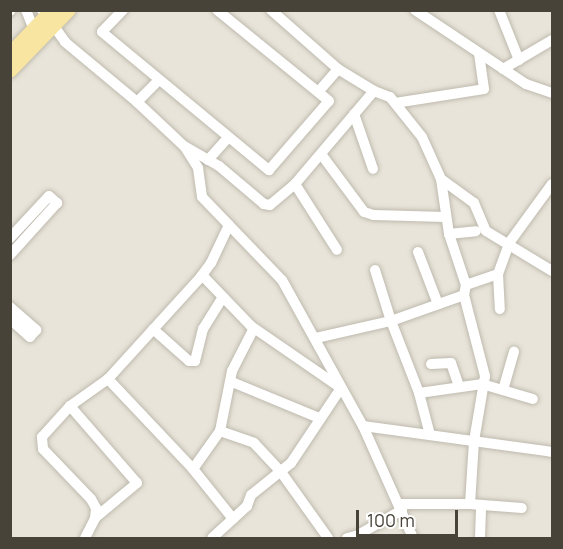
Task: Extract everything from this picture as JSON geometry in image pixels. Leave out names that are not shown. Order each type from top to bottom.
[{"type":"main road","points":[[10,54],[45,22],[69,10]]},
{"type":"main road","points":[[10,71],[45,22]]},
{"type":"street","points":[[26,10],[45,22],[185,147],[208,160],[264,204],[274,202],[295,184],[374,91]]},
{"type":"street","points":[[123,10],[102,32],[269,170],[329,100],[217,10]]},
{"type":"street","points":[[271,10],[338,69],[374,91],[390,97],[422,137],[441,179],[445,217],[485,376],[474,441],[476,505],[480,538]]},
{"type":"street","points":[[415,10],[502,69],[552,93]]},
{"type":"street","points":[[500,10],[519,60]]},
{"type":"street","points":[[502,69],[552,40]]},
{"type":"street","points":[[395,103],[484,89],[479,54]]},
{"type":"street","points":[[319,91],[338,69]]},
{"type":"street","points":[[137,102],[159,80]]},
{"type":"street","points":[[538,88],[552,83]]},
{"type":"street","points":[[354,114],[373,169]]},
{"type":"street","points":[[208,160],[228,138]]},
{"type":"street","points":[[185,147],[198,168],[202,197],[282,280],[316,338],[363,426],[413,538]]},
{"type":"street","points":[[321,154],[364,212],[374,215],[445,217]]},
{"type":"street","points":[[441,179],[474,203],[486,231],[552,271]]},
{"type":"street","points":[[295,184],[338,250]]},
{"type":"street","points":[[500,309],[498,274],[509,243],[552,184]]},
{"type":"street","points":[[10,238],[49,196],[57,203],[10,255]]},
{"type":"street","points":[[85,538],[95,518],[96,508],[91,499],[43,449],[42,437],[70,406],[108,379],[202,275],[211,263],[229,225]]},
{"type":"street","points":[[449,234],[476,231]]},
{"type":"street","points":[[418,252],[438,304]]},
{"type":"street","points":[[375,270],[391,321],[419,393],[430,435]]},
{"type":"street","points":[[316,338],[391,321],[438,304],[498,274]]},
{"type":"street","points":[[202,275],[222,299],[254,328],[341,388]]},
{"type":"street","points":[[153,329],[189,361],[195,361],[203,329],[222,299]]},
{"type":"street","points":[[10,307],[36,330],[30,337],[10,319]]},
{"type":"street","points":[[193,469],[220,431],[232,382],[232,371],[254,328]]},
{"type":"street","points":[[503,390],[514,352]]},
{"type":"street","points":[[431,364],[451,363],[459,386]]},
{"type":"street","points":[[108,379],[193,469],[233,519]]},
{"type":"street","points":[[232,382],[319,418]]},
{"type":"street","points":[[419,393],[482,384],[532,399]]},
{"type":"street","points":[[212,538],[247,506],[251,495],[291,463],[341,388]]},
{"type":"street","points":[[70,406],[137,483],[95,518]]},
{"type":"street","points":[[363,426],[551,450]]},
{"type":"street","points":[[220,431],[254,443],[281,472],[328,538]]},
{"type":"street","points":[[346,538],[356,536],[401,507],[476,505],[522,508]]},
{"type":"shaded area","points":[[11,11],[552,11],[552,538],[11,538]]}]
